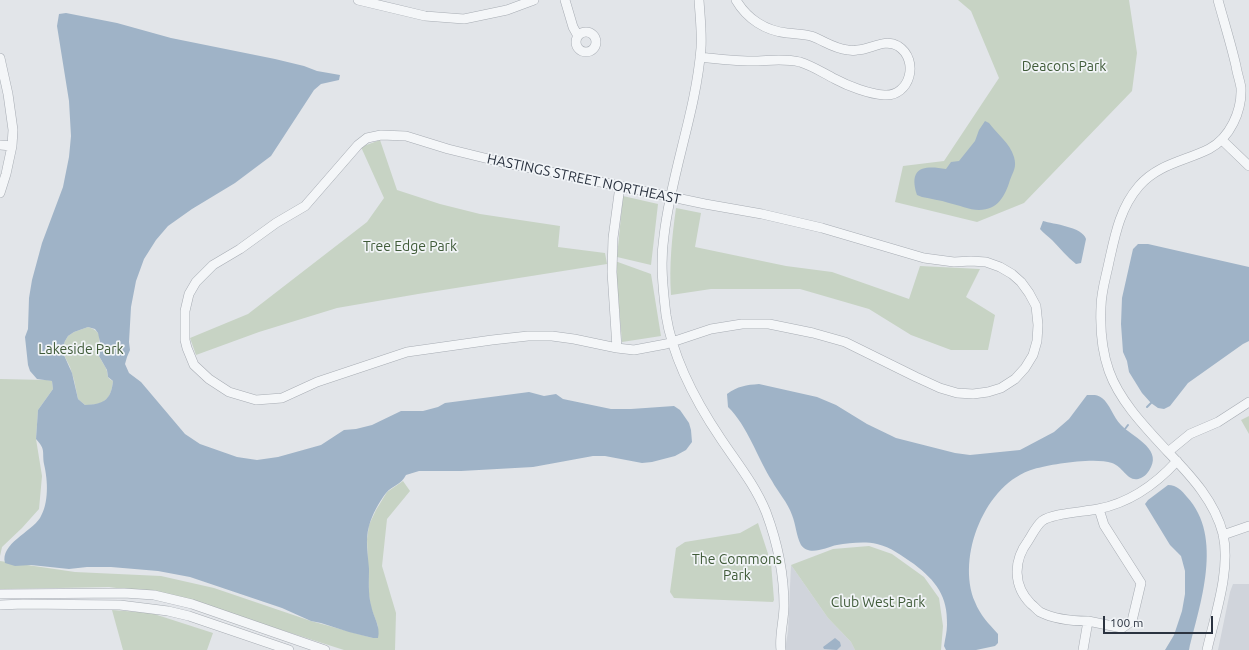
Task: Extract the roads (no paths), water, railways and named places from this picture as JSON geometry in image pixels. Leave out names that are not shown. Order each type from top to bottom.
[{"type":"street","points":[[358,0],[425,16],[464,18],[507,10],[534,0]]},
{"type":"street","points":[[565,0],[573,27],[578,36]]},
{"type":"street","points":[[699,0],[702,45],[688,127],[670,197],[664,237],[662,270],[667,317],[672,342],[693,393],[720,438],[753,484],[766,512],[782,562],[783,620],[779,648]]},
{"type":"street","points":[[700,57],[749,61],[773,59],[791,60],[810,66],[860,90],[884,95],[894,94],[900,90],[909,78],[911,66],[909,60],[898,46],[882,43],[857,50],[845,50],[832,47],[810,36],[799,33],[776,31],[761,25],[750,18],[743,11],[736,0]]},
{"type":"street","points":[[1207,650],[1224,577],[1225,562],[1223,535],[1211,506],[1199,486],[1134,413],[1116,386],[1109,371],[1103,349],[1100,322],[1103,287],[1117,227],[1129,200],[1139,185],[1162,168],[1210,149],[1222,140],[1230,130],[1236,118],[1241,88],[1233,52],[1218,0]]},
{"type":"street","points":[[0,58],[8,94],[13,130],[12,146],[0,193]]},
{"type":"street","name":"HASTINGS STREET NORTHEAST","points":[[381,135],[406,136],[448,149],[501,162],[670,197],[762,214],[822,228],[924,258],[954,262],[986,262],[1000,266],[1021,282],[1030,293],[1036,306],[1038,326],[1037,341],[1033,355],[1025,368],[1015,379],[1001,388],[973,394],[957,393],[940,388],[845,342],[813,333],[769,324],[742,324],[711,329],[672,342],[634,350],[552,336],[528,336],[407,352],[317,382],[282,398],[256,400],[229,392],[209,379],[194,365],[187,348],[185,340],[185,311],[189,294],[196,282],[213,265],[306,206],[358,145],[367,138],[381,135]]},
{"type":"street","points":[[1222,140],[1249,166]]},
{"type":"street","points":[[0,145],[12,146]]},
{"type":"street","points":[[617,348],[612,272],[612,238],[620,186]]},
{"type":"street","points":[[1168,452],[1190,434],[1218,422],[1249,402]]},
{"type":"street","points":[[1099,509],[1104,525],[1141,583],[1132,621],[1122,628],[1088,621],[1076,621],[1051,616],[1039,611],[1019,588],[1017,578],[1018,565],[1022,549],[1041,522],[1050,517],[1099,509],[1125,500],[1141,492],[1177,461]]},
{"type":"street","points":[[1223,535],[1249,526]]},
{"type":"street","points":[[0,594],[124,593],[154,595],[192,604],[325,650]]},
{"type":"street","points":[[0,605],[120,605],[168,611],[196,618],[289,650]]},
{"type":"street","points":[[1082,650],[1088,621]]},
{"type":"water","points":[[66,13],[117,23],[171,38],[275,59],[304,66],[317,71],[340,75],[339,80],[321,84],[314,90],[271,156],[235,183],[192,209],[168,226],[156,240],[144,259],[136,281],[131,307],[130,350],[125,364],[129,373],[141,382],[185,434],[200,444],[237,457],[257,460],[278,457],[321,445],[344,430],[372,425],[401,411],[423,411],[438,407],[445,403],[529,392],[544,396],[556,394],[563,399],[611,409],[674,406],[680,410],[689,423],[692,442],[686,450],[675,456],[652,462],[642,463],[605,456],[593,456],[533,467],[461,471],[419,471],[406,475],[402,481],[386,493],[378,504],[370,522],[368,531],[369,596],[378,629],[378,638],[349,632],[311,621],[282,608],[190,577],[158,571],[111,567],[69,569],[31,565],[15,566],[5,563],[7,550],[40,518],[45,506],[47,492],[43,451],[36,439],[38,410],[53,389],[52,381],[37,379],[30,371],[25,337],[28,329],[29,298],[32,280],[42,243],[63,187],[69,157],[71,136],[69,101],[57,26],[59,14]],"holes":[[[88,327],[95,329],[98,333],[100,342],[99,356],[107,370],[108,377],[113,381],[110,393],[105,400],[97,404],[85,405],[78,399],[72,373],[63,353],[63,347],[68,336],[74,332]]]},
{"type":"water","points":[[985,121],[989,123],[1006,143],[1012,152],[1015,161],[1015,167],[1006,191],[1000,201],[991,208],[975,210],[917,195],[915,186],[916,173],[925,168],[931,167],[946,169],[951,162],[959,161],[975,141],[979,130]]},
{"type":"water","points":[[1043,221],[1074,229],[1084,235],[1086,239],[1081,263],[1076,264],[1040,229]]},
{"type":"water","points":[[1138,244],[1148,244],[1249,267],[1249,341],[1188,383],[1170,406],[1164,409],[1158,408],[1151,403],[1142,393],[1129,372],[1127,361],[1123,352],[1121,324],[1122,298],[1133,249]]},
{"type":"water","points":[[759,384],[817,397],[836,405],[867,424],[896,438],[955,453],[970,455],[1020,450],[1054,432],[1069,419],[1087,395],[1097,395],[1105,401],[1121,425],[1149,448],[1153,460],[1147,473],[1143,477],[1137,479],[1129,477],[1120,468],[1112,463],[1104,461],[1084,461],[1062,463],[1034,469],[1017,477],[1001,489],[989,505],[979,524],[972,544],[969,564],[970,584],[975,602],[982,615],[998,634],[998,643],[995,646],[976,650],[946,650],[944,646],[947,628],[947,615],[943,597],[929,577],[914,564],[882,545],[872,543],[862,542],[837,545],[813,551],[805,549],[801,545],[788,506],[774,485],[741,423],[728,407],[727,394],[742,386]]},
{"type":"water","points":[[1168,485],[1177,487],[1187,497],[1198,513],[1204,531],[1207,551],[1203,592],[1189,650],[1165,650],[1174,635],[1182,611],[1185,594],[1185,571],[1181,556],[1170,545],[1145,504]]},
{"type":"water","points":[[835,638],[840,642],[841,646],[837,650],[824,649],[823,647]]},
{"type":"waterway","points":[[1147,407],[1151,403]]},
{"type":"waterway","points":[[1125,429],[1128,425]]},
{"type":"park label","name":"Deacons Park","points":[[1064,66]]},
{"type":"park label","name":"Tree Edge Park","points":[[410,246]]},
{"type":"park label","name":"Lakeside Park","points":[[81,349]]},
{"type":"park label","name":"The Commons Park","points":[[737,568]]},
{"type":"park label","name":"Club West Park","points":[[878,602]]}]
